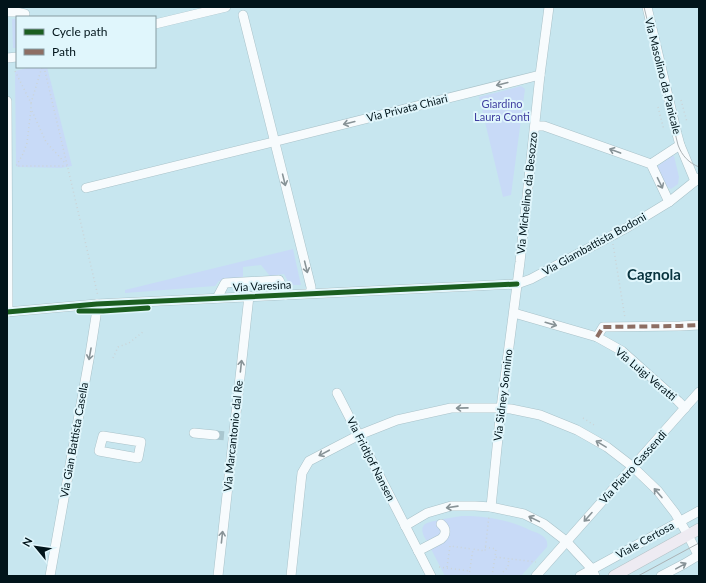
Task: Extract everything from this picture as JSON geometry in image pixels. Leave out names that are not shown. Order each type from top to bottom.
[{"type":"main road","name":"Viale Certosa","points":[[614,576],[699,530]]},
{"type":"street","points":[[156,24],[226,7]]},
{"type":"street","name":"Via Michelino da Besozzo","points":[[517,284],[549,7]]},
{"type":"street","name":"Via Masolino da Panicale","points":[[647,7],[680,144],[698,180]]},
{"type":"street","points":[[7,12],[25,13]]},
{"type":"street","points":[[243,15],[311,290]]},
{"type":"street","name":"Via Privata Chiari","points":[[86,188],[540,75]]},
{"type":"street","points":[[7,101],[8,312]]},
{"type":"street","points":[[535,126],[544,126],[651,164],[669,202]]},
{"type":"street","points":[[651,164],[680,144]]},
{"type":"street","name":"Via Giambattista Bodoni","points":[[517,284],[531,279],[612,236],[669,202],[698,180]]},
{"type":"street","points":[[217,298],[225,283],[279,280],[286,295]]},
{"type":"street","name":"Via Varesina","points":[[8,312],[98,300],[217,298],[286,295],[311,290],[517,284]]},
{"type":"street","name":"Via Sidney Sonnino","points":[[490,512],[501,408],[517,284]]},
{"type":"street","name":"Via Marcantonio dal Re","points":[[218,576],[230,437],[249,296]]},
{"type":"street","name":"Via Gian Battista Casella","points":[[50,576],[98,300]]},
{"type":"street","name":"Via Luigi Veratti","points":[[514,313],[597,337],[622,351],[685,408]]},
{"type":"street","points":[[597,337],[603,328],[699,325]]},
{"type":"street","name":"Via Pietro Gassendi","points":[[539,575],[566,541],[699,392]]},
{"type":"street","name":"Via Fridtjof Nansen","points":[[337,393],[431,576]]},
{"type":"street","points":[[291,576],[302,473],[310,461],[359,435],[397,420],[451,408],[501,408],[540,415],[577,430],[606,447],[633,467],[658,491],[675,513],[699,556],[662,576]]},
{"type":"street","points":[[194,433],[215,435]]},
{"type":"street","points":[[405,526],[427,513],[451,506],[475,506],[490,512],[524,514],[544,524],[566,541],[594,573]]},
{"type":"street","name":"Viale Certosa","points":[[580,576],[594,573],[699,511]]},
{"type":"street","points":[[418,551],[444,537],[445,530],[444,526],[441,524]]},
{"type":"path","points":[[43,68],[31,103],[27,143],[16,166],[67,166]]},
{"type":"path","points":[[43,68],[98,300]]},
{"type":"path","points":[[15,71],[31,103]]},
{"type":"path","points":[[681,100],[687,122]]},
{"type":"path","points":[[658,107],[664,130]]},
{"type":"path","points":[[31,109],[46,142],[67,166]]},
{"type":"path","points":[[612,241],[627,327]]},
{"type":"path","points":[[113,358],[118,347],[130,343],[144,331]]},
{"type":"path","points":[[583,418],[594,425]]},
{"type":"path","points":[[446,567],[450,546],[485,551],[490,512]]},
{"type":"path","points":[[485,547],[496,549],[492,576]]},
{"type":"path","points":[[469,576],[473,549]]},
{"type":"path","points":[[495,557],[536,562]]},
{"type":"path","points":[[503,576],[503,572],[508,567],[509,558]]},
{"type":"path","points":[[439,567],[470,571]]},
{"type":"green space","points":[[12,19],[16,19],[16,48],[13,48]]},
{"type":"green space","points":[[27,68],[47,68],[72,166],[61,168],[16,166],[15,71]]},
{"type":"green space","name":"Giardino Laura Conti","points":[[521,86],[525,89],[511,195],[503,197],[479,97]]},
{"type":"green space","points":[[671,156],[674,156],[679,177],[678,184],[671,189],[666,186],[657,170],[658,166]]},
{"type":"green space","points":[[293,249],[301,285],[290,285],[284,274],[270,276],[261,265],[243,267],[243,277],[219,281],[215,286],[125,293],[125,290]]},
{"type":"green space","points":[[462,516],[507,521],[543,536],[547,541],[547,547],[521,576],[445,576],[431,549],[437,545],[433,538],[427,541],[422,529],[424,525],[430,522]]},
{"type":"tunnel","points":[[215,435],[226,436]]},
{"type":"tram line","points":[[644,7],[678,145],[686,159],[699,167]]},
{"type":"tram line","points":[[638,576],[699,543]]},
{"type":"marked path","points":[[597,337],[603,327],[699,325]]},
{"type":"cycle path","points":[[7,312],[97,304],[517,284]]},
{"type":"cycle path","points":[[79,311],[148,308]]},
{"type":"district","name":"Cagnola","points":[[654,275]]}]
